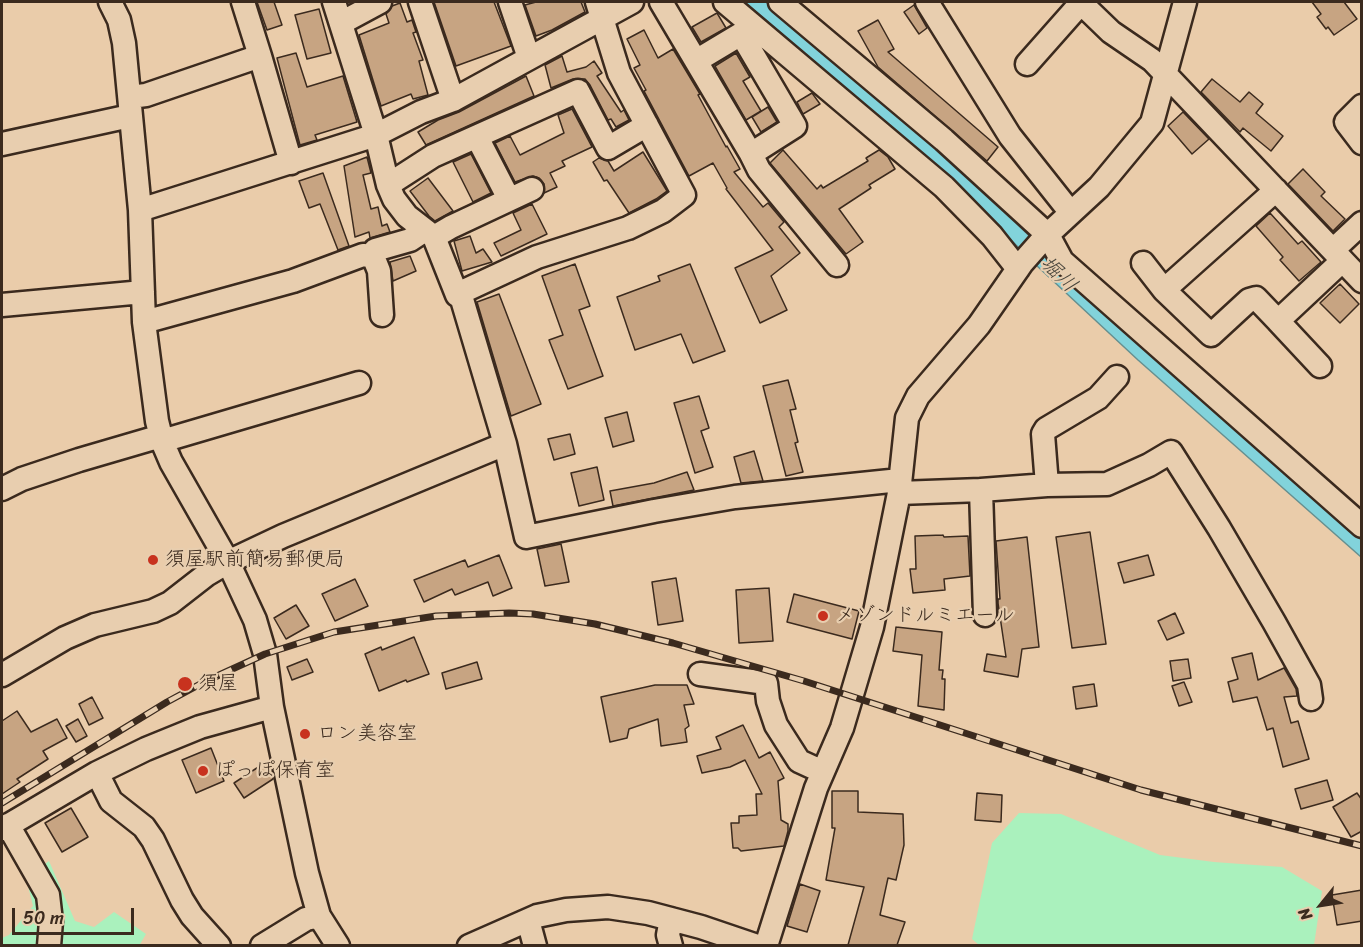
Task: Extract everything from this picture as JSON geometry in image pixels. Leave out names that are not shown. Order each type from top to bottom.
[{"type":"street","points":[[110,2],[119,20],[124,43],[140,210],[144,322],[153,399],[162,439],[171,462],[228,562],[255,620],[264,654],[272,707],[307,873],[319,916],[338,945]]},
{"type":"street","points":[[243,2],[291,163]]},
{"type":"street","points":[[334,2],[394,199],[408,216],[430,234],[457,295],[461,296],[504,444],[526,537],[735,497],[899,487],[981,490],[1047,485],[1107,484],[1171,452],[1274,622],[1309,685],[1311,699]]},
{"type":"street","points":[[341,23],[380,2]]},
{"type":"street","points":[[420,2],[453,100]]},
{"type":"street","points":[[510,2],[529,58]]},
{"type":"street","points":[[140,210],[376,135],[421,112],[453,100],[529,58],[600,10],[632,2]]},
{"type":"street","points":[[661,2],[759,170],[837,265]]},
{"type":"street","points":[[725,2],[944,188],[1020,266]]},
{"type":"street","points":[[780,2],[944,140],[1046,236],[1062,261],[1362,526]]},
{"type":"street","points":[[927,2],[1010,136],[1071,213]]},
{"type":"street","points":[[1027,64],[1080,2],[1111,32],[1152,60],[1362,281]]},
{"type":"street","points":[[766,945],[816,788],[842,728],[873,627],[899,487],[907,418],[918,396],[979,325],[1020,266],[1046,236],[1099,188],[1152,123],[1185,2]]},
{"type":"street","points":[[461,296],[466,290],[537,257],[628,228],[663,211],[684,195],[619,73],[600,10]]},
{"type":"street","points":[[696,61],[741,34],[795,126],[751,154]]},
{"type":"street","points":[[2,144],[130,106],[146,95],[260,56]]},
{"type":"street","points":[[388,184],[433,156],[578,91],[608,148],[647,125]]},
{"type":"street","points":[[1362,106],[1346,122],[1362,143]]},
{"type":"street","points":[[477,137],[509,199]]},
{"type":"street","points":[[371,256],[375,250],[430,234],[532,189]]},
{"type":"street","points":[[1164,290],[1276,190]]},
{"type":"street","points":[[1278,321],[1362,224]]},
{"type":"street","points":[[144,322],[293,281],[363,255],[371,256],[379,271],[382,315]]},
{"type":"street","points":[[1143,263],[1164,290],[1211,335],[1249,300],[1256,298],[1320,366]]},
{"type":"street","points":[[2,305],[143,292]]},
{"type":"street","points":[[1047,485],[1043,434],[1046,429],[1098,398],[1117,377]]},
{"type":"street","points":[[2,489],[22,479],[79,460],[359,383]]},
{"type":"street","points":[[2,675],[65,638],[95,625],[162,607],[228,562],[284,536],[504,444]]},
{"type":"street","points":[[981,490],[985,615]]},
{"type":"street","points":[[700,674],[766,683],[768,701],[776,725],[799,761],[823,772]]},
{"type":"street","points":[[49,945],[51,921],[48,895],[5,827],[97,773],[146,749],[200,727],[272,707]]},
{"type":"street","points":[[97,773],[111,801],[144,827],[192,916],[219,945]]},
{"type":"street","points":[[469,945],[528,920],[566,910],[608,907],[648,913],[757,945]]},
{"type":"street","points":[[262,945],[306,919],[319,916]]},
{"type":"street","points":[[671,919],[668,935],[671,945]]},
{"type":"street","points":[[528,920],[535,945]]},
{"type":"green space","points":[[1019,813],[1061,814],[1160,855],[1282,867],[1322,891],[1314,945],[979,945],[972,939],[992,843]]},
{"type":"green space","points":[[49,861],[75,921],[94,927],[114,912],[146,934],[139,946],[2,945],[2,938],[9,935],[33,906],[26,878]]},
{"type":"water","name":"堀川","points":[[745,2],[766,2],[865,84],[971,177],[1130,333],[1361,539],[1361,557],[1138,360],[1036,265],[945,174]]},
{"type":"building","points":[[257,2],[274,2],[282,25],[267,30]]},
{"type":"building","points":[[434,2],[494,2],[511,46],[456,66]]},
{"type":"building","points":[[536,2],[581,2],[585,12],[536,36],[525,5]]},
{"type":"building","points":[[1312,2],[1344,2],[1357,19],[1334,35],[1317,17],[1321,14]]},
{"type":"building","points":[[400,3],[407,22],[412,20],[416,32],[413,33],[423,60],[419,61],[428,95],[413,99],[411,94],[381,106],[359,35],[389,23],[386,14],[392,6]]},
{"type":"building","points":[[914,5],[927,28],[919,34],[904,12]]},
{"type":"building","points":[[319,9],[331,53],[307,59],[295,15]]},
{"type":"building","points":[[717,13],[726,28],[701,42],[692,27]]},
{"type":"building","points":[[878,20],[894,49],[888,52],[998,147],[987,161],[878,67],[858,31]]},
{"type":"building","points":[[644,30],[658,58],[673,49],[740,169],[734,172],[763,207],[768,203],[784,222],[779,227],[800,253],[771,276],[787,310],[760,323],[735,268],[773,250],[726,189],[713,163],[689,176],[634,68],[640,65],[627,39]]},
{"type":"building","points":[[296,53],[307,87],[343,76],[357,122],[315,135],[317,140],[300,145],[277,58]]},
{"type":"building","points":[[736,53],[750,77],[743,81],[761,111],[746,120],[715,66]]},
{"type":"building","points":[[562,56],[567,72],[586,67],[594,61],[602,73],[597,76],[621,112],[624,110],[629,120],[616,127],[611,119],[608,120],[585,79],[573,79],[551,88],[545,65]]},
{"type":"building","points":[[526,76],[534,96],[426,145],[418,132],[438,120],[459,112]]},
{"type":"building","points":[[1212,79],[1240,102],[1249,92],[1263,104],[1256,113],[1283,136],[1271,151],[1243,128],[1240,132],[1201,92]]},
{"type":"building","points":[[812,93],[820,104],[803,114],[797,102]]},
{"type":"building","points":[[768,107],[777,122],[761,132],[752,117]]},
{"type":"building","points":[[572,109],[592,147],[562,161],[565,166],[550,173],[557,187],[544,193],[544,184],[539,178],[533,176],[515,182],[495,143],[510,136],[520,155],[564,133],[558,115]]},
{"type":"building","points":[[1183,112],[1209,139],[1192,154],[1168,126]]},
{"type":"building","points":[[783,150],[817,189],[821,185],[823,188],[868,161],[866,158],[879,150],[888,157],[895,169],[869,185],[871,188],[839,209],[863,242],[846,254],[770,163]]},
{"type":"building","points":[[643,152],[667,191],[629,213],[607,180],[604,181],[593,162],[599,158],[608,161],[614,171]]},
{"type":"building","points":[[471,154],[491,193],[473,202],[453,162]]},
{"type":"building","points":[[367,157],[371,173],[363,175],[371,209],[378,207],[382,226],[387,224],[390,232],[370,238],[369,232],[355,237],[344,166]]},
{"type":"building","points":[[1303,169],[1325,192],[1321,196],[1345,219],[1333,231],[1288,184]]},
{"type":"building","points":[[323,173],[349,246],[338,250],[320,204],[309,208],[299,181]]},
{"type":"building","points":[[428,178],[453,211],[435,221],[410,191]]},
{"type":"building","points":[[532,204],[547,234],[501,256],[494,243],[521,230],[513,213]]},
{"type":"building","points":[[1270,213],[1298,244],[1302,241],[1321,262],[1299,281],[1280,260],[1283,257],[1256,226]]},
{"type":"building","points":[[470,236],[476,253],[483,249],[492,262],[462,271],[454,241]]},
{"type":"building","points":[[410,256],[416,271],[393,281],[390,262]]},
{"type":"building","points":[[575,264],[590,306],[579,310],[603,376],[568,389],[549,340],[563,335],[542,276]]},
{"type":"building","points":[[690,264],[725,351],[693,363],[681,334],[635,350],[617,297],[660,281],[658,276]]},
{"type":"building","points":[[1340,284],[1359,304],[1340,323],[1320,303]]},
{"type":"building","points":[[499,294],[541,404],[511,416],[477,302]]},
{"type":"building","points":[[788,380],[796,409],[790,410],[798,442],[795,443],[803,472],[786,476],[763,386]]},
{"type":"building","points":[[699,396],[709,428],[701,431],[713,467],[695,473],[674,403]]},
{"type":"building","points":[[627,412],[634,441],[613,447],[605,418]]},
{"type":"building","points":[[570,434],[575,454],[554,460],[548,439]]},
{"type":"building","points":[[754,451],[763,481],[741,483],[734,457]]},
{"type":"building","points":[[597,467],[604,500],[579,506],[571,473]]},
{"type":"building","points":[[687,472],[694,490],[613,506],[610,491],[654,483]]},
{"type":"building","points":[[1090,532],[1106,644],[1072,648],[1056,537]]},
{"type":"building","points":[[943,535],[944,537],[968,536],[970,576],[944,579],[945,590],[913,593],[910,569],[916,569],[915,536]]},
{"type":"building","points":[[1027,537],[1039,647],[1022,649],[1018,677],[984,671],[987,654],[1006,657],[998,603],[1000,599],[996,541]]},
{"type":"building","points":[[561,544],[569,582],[545,586],[537,549]]},
{"type":"building","points":[[499,555],[512,588],[493,596],[488,582],[455,595],[452,589],[424,602],[414,580],[465,560],[468,567]]},
{"type":"building","points":[[1148,555],[1154,575],[1124,583],[1118,563]]},
{"type":"building","points":[[676,578],[683,621],[658,625],[652,582]]},
{"type":"building","points":[[355,579],[368,606],[335,621],[322,594]]},
{"type":"building","points":[[769,588],[773,641],[739,643],[736,590]]},
{"type":"building","name":"メゾンドルミエール","points":[[794,594],[859,611],[852,639],[787,622]]},
{"type":"building","points":[[296,605],[309,626],[286,639],[274,618]]},
{"type":"building","points":[[1175,613],[1184,633],[1167,640],[1158,621]]},
{"type":"building","points":[[896,627],[942,632],[939,670],[943,670],[942,679],[945,679],[944,710],[918,706],[922,655],[893,651]]},
{"type":"building","points":[[414,637],[429,674],[379,691],[365,654]]},
{"type":"building","points":[[1252,653],[1258,680],[1284,668],[1296,689],[1297,696],[1284,697],[1291,723],[1298,721],[1309,759],[1283,767],[1273,728],[1267,730],[1257,697],[1233,702],[1228,682],[1238,679],[1232,658]]},
{"type":"building","points":[[307,659],[313,672],[292,680],[287,667]]},
{"type":"building","points":[[1188,659],[1191,678],[1173,681],[1170,661]]},
{"type":"building","points":[[477,662],[482,679],[446,689],[442,673]]},
{"type":"building","points":[[1184,682],[1192,702],[1179,706],[1172,686]]},
{"type":"building","points":[[1094,684],[1097,706],[1076,709],[1073,687]]},
{"type":"building","points":[[655,685],[687,685],[694,704],[684,705],[689,726],[685,729],[687,742],[661,746],[658,719],[629,729],[627,738],[610,742],[601,697]]},
{"type":"building","points":[[92,697],[103,718],[89,725],[79,704]]},
{"type":"building","points":[[17,711],[31,732],[57,719],[67,738],[43,751],[48,759],[17,779],[20,782],[2,794],[2,721]]},
{"type":"building","points":[[78,719],[87,736],[76,742],[66,726]]},
{"type":"building","points":[[743,725],[759,758],[770,752],[784,778],[778,781],[781,820],[788,824],[784,846],[741,851],[733,848],[731,823],[739,823],[739,816],[757,815],[756,794],[762,794],[745,760],[730,767],[702,773],[697,756],[721,749],[716,737]]},
{"type":"building","name":"ぽっぽ保育室","points":[[211,748],[224,781],[196,793],[182,760]]},
{"type":"building","points":[[266,762],[272,770],[273,779],[244,798],[234,783]]},
{"type":"building","points":[[1327,780],[1333,800],[1301,809],[1295,789]]},
{"type":"building","points":[[832,791],[858,791],[858,812],[903,814],[904,845],[896,880],[888,878],[880,915],[905,922],[897,945],[848,945],[864,887],[826,880],[835,828],[832,828]]},
{"type":"building","points":[[977,793],[1002,795],[1001,822],[975,820]]},
{"type":"building","points":[[1357,793],[1362,800],[1362,831],[1351,837],[1333,807]]},
{"type":"building","points":[[71,808],[88,837],[62,852],[45,823]]},
{"type":"building","points":[[800,884],[820,891],[807,932],[787,926]]},
{"type":"building","points":[[1362,890],[1362,921],[1337,925],[1332,895]]},
{"type":"railway","points":[[2,803],[167,702],[265,654],[334,632],[436,616],[509,613],[533,614],[595,624],[673,643],[804,681],[1141,790],[1362,846]]},
{"type":"place","name":"須屋駅前簡易郵便局","points":[[153,560]]},
{"type":"place","name":"メゾンドルミエール","points":[[823,616]]},
{"type":"place","name":"須屋","points":[[185,684]]},
{"type":"place","name":"ロン美容室","points":[[305,734]]},
{"type":"place","name":"ぽっぽ保育室","points":[[203,771]]}]
